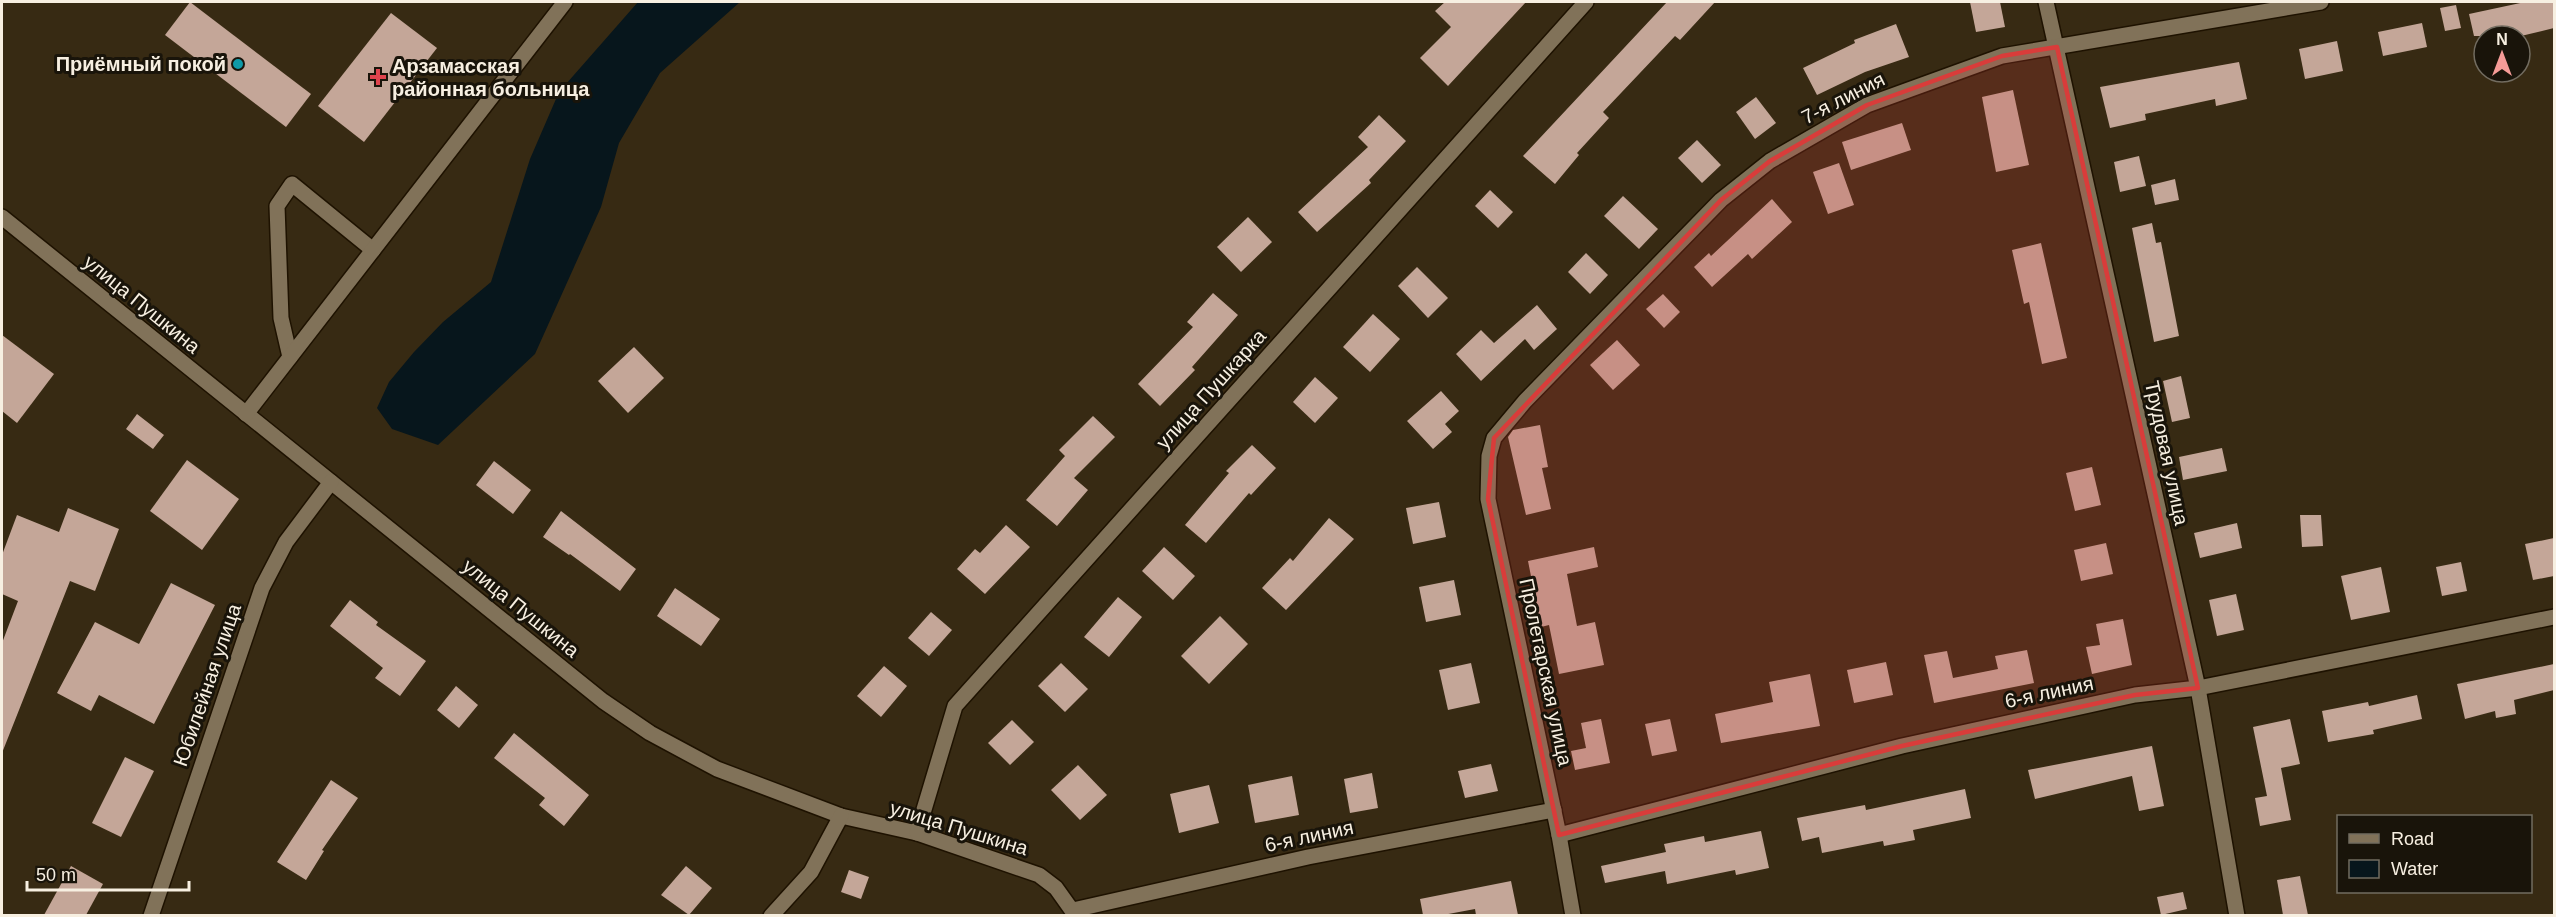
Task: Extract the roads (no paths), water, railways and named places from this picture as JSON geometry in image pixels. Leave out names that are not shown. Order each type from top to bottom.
[{"type":"street","points":[[246,414],[566,2]]},
{"type":"street","name":"улица Пушкарка","points":[[917,833],[956,706],[1586,2]]},
{"type":"street","name":"Трудовая улица","points":[[2046,2],[2198,688],[2237,915]]},
{"type":"street","name":"7-я линия","points":[[1494,438],[1525,400],[1721,200],[1770,161],[1867,105],[2002,56],[2321,2]]},
{"type":"street","points":[[290,357],[281,318],[277,206],[292,184],[373,250]]},
{"type":"street","name":"улица Пушкина","points":[[2,217],[603,701],[650,733],[717,769],[841,816],[917,833],[1039,875],[1056,888],[1075,913]]},
{"type":"street","name":"Пролетарская улица","points":[[1494,438],[1489,456],[1488,499],[1554,810],[1572,915]]},
{"type":"street","name":"Юбилейная улица","points":[[151,915],[262,588],[286,542],[331,482]]},
{"type":"street","name":"6-я линия","points":[[1559,835],[1902,746],[2134,695],[2198,688],[2554,617]]},
{"type":"street","name":"6-я линия","points":[[1075,913],[1308,857],[1554,810]]},
{"type":"street","points":[[771,915],[811,872],[841,816]]},
{"type":"water","points":[[638,2],[740,2],[660,73],[619,143],[601,207],[535,354],[438,445],[392,429],[377,408],[389,382],[443,322],[491,282],[530,159],[559,92]]},
{"type":"place","name":"Приёмный покой","points":[[238,64]]},
{"type":"place","name":"Арзамасская районная больница","points":[[378,77]]}]
